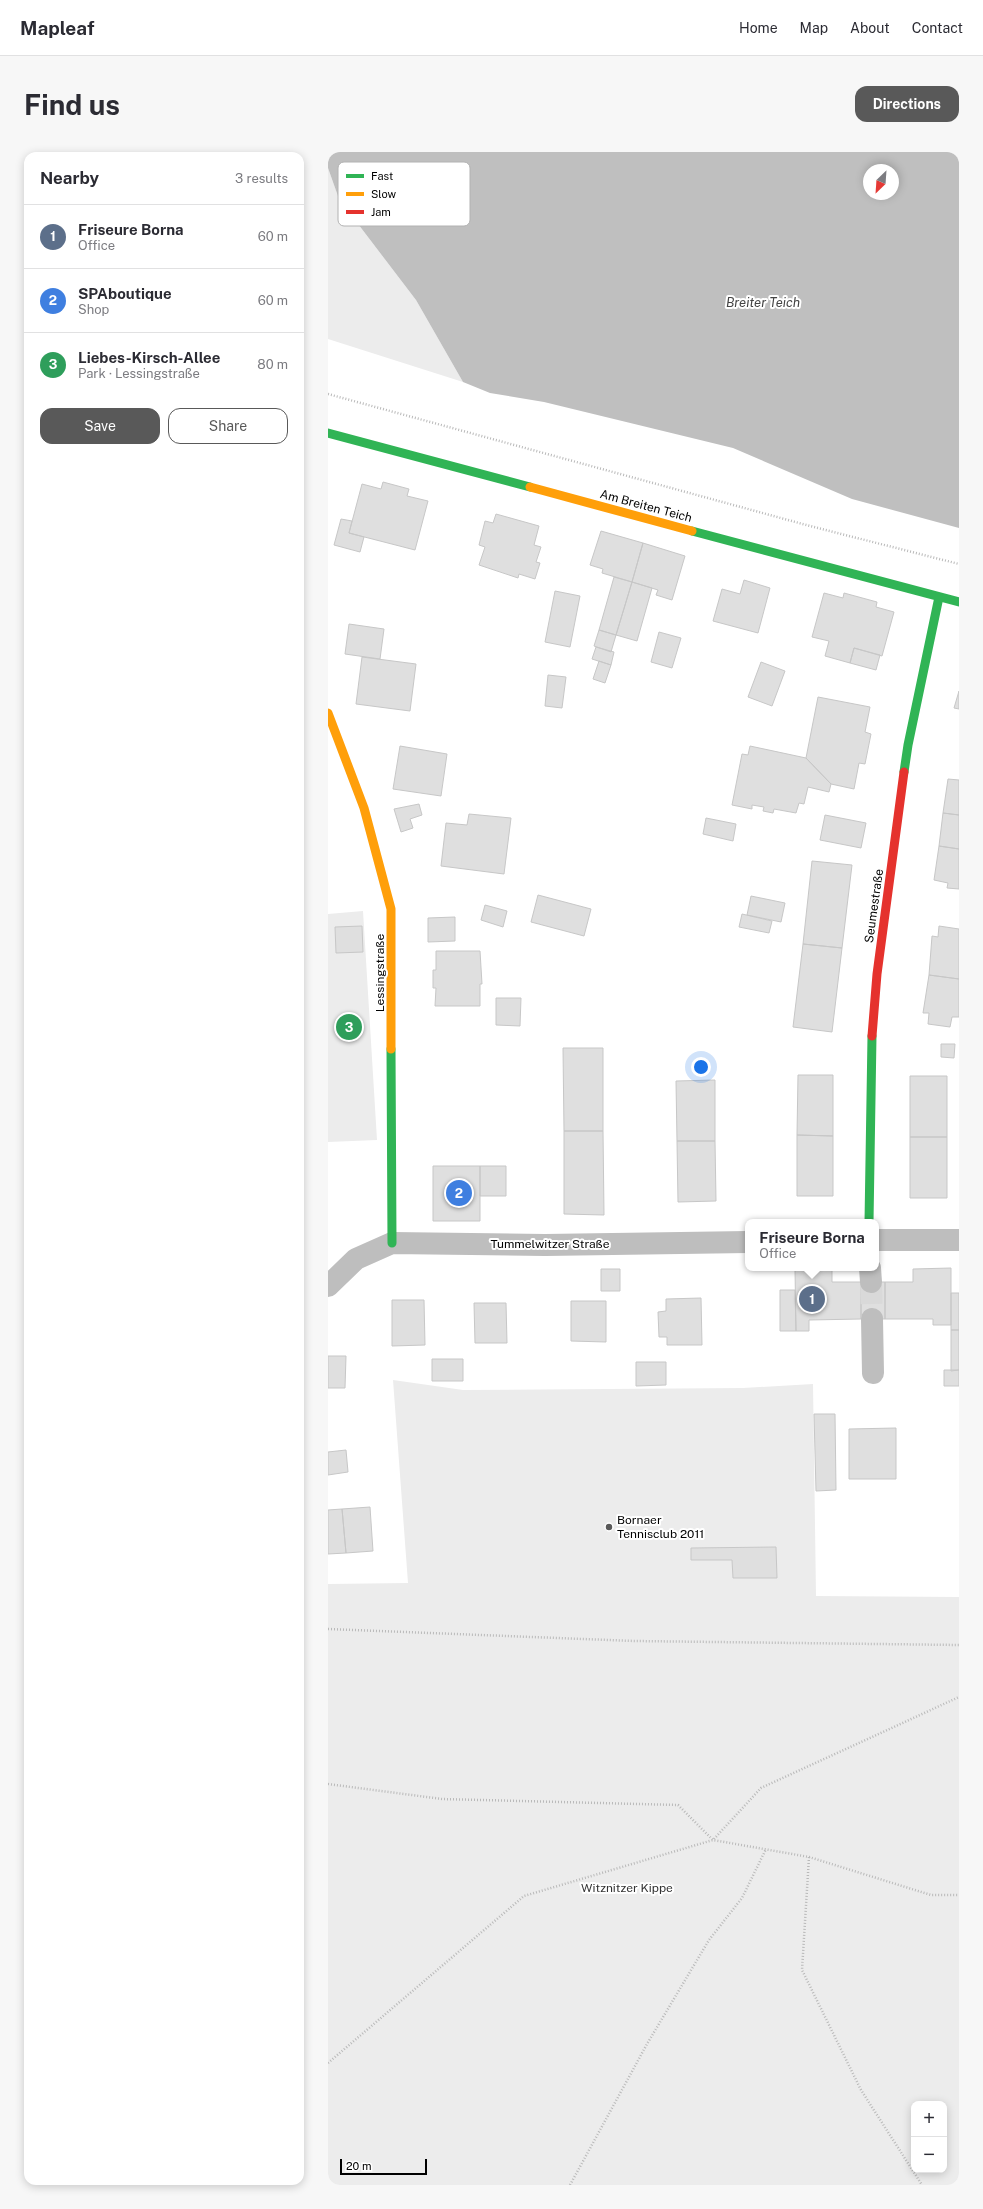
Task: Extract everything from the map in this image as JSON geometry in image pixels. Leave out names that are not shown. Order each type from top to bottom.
[{"type":"street","name":"Am Breiten Teich","points":[[328,433],[959,602]]},
{"type":"street","name":"Seumestraße","points":[[869,1219],[871,1053],[877,974],[908,745],[939,597]]},
{"type":"street","name":"Lessingstraße","points":[[328,713],[364,808],[391,909],[392,1243]]},
{"type":"street","points":[[879,1240],[959,1240]]},
{"type":"street","name":"Tummelwitzer Straße","points":[[328,1286],[356,1259],[392,1243],[544,1245],[745,1242]]},
{"type":"street","points":[[872,1319],[873,1373]]},
{"type":"path","points":[[328,394],[959,564]]},
{"type":"path","points":[[328,1629],[634,1641],[959,1645]]},
{"type":"path","points":[[713,1840],[761,1788],[959,1697]]},
{"type":"path","points":[[328,1784],[442,1799],[678,1805],[713,1840]]},
{"type":"path","points":[[328,2063],[524,1896],[713,1840],[809,1857],[931,1895],[959,1895]]},
{"type":"path","points":[[570,2185],[647,2044],[708,1940],[742,1898],[766,1849]]},
{"type":"path","points":[[809,1857],[802,1970],[861,2090],[922,2185]]},
{"type":"green space","points":[[328,168],[338,196],[338,226],[360,226],[416,300],[463,382],[328,339]]},
{"type":"green space","points":[[363,911],[377,1140],[328,1142],[328,914]]},
{"type":"green space","name":"Witznitzer Kippe","points":[[393,1380],[463,1390],[743,1388],[813,1384],[816,1596],[959,1597],[959,2185],[328,2185],[328,1584],[408,1583]]},
{"type":"water","name":"Breiter Teich","points":[[328,152],[959,152],[959,528],[852,499],[733,448],[544,402],[490,393],[463,382],[416,300],[360,226],[470,226],[470,162],[338,162],[338,196],[328,168]]},
{"type":"building","points":[[383,482],[409,489],[407,496],[428,501],[415,550],[349,533],[362,484],[381,489]]},
{"type":"building","points":[[496,514],[539,526],[534,545],[541,547],[536,562],[540,563],[535,579],[519,574],[518,578],[479,565],[485,547],[479,545],[485,521],[493,523]]},
{"type":"building","points":[[341,519],[352,521],[349,533],[364,537],[360,552],[334,545]]},
{"type":"building","points":[[601,531],[643,543],[632,582],[602,573],[603,569],[590,565]]},
{"type":"building","points":[[643,543],[685,556],[672,600],[656,595],[658,590],[632,582]]},
{"type":"building","points":[[614,577],[632,582],[616,635],[599,630]]},
{"type":"building","points":[[744,580],[770,588],[758,633],[713,621],[722,589],[740,594]]},
{"type":"building","points":[[632,582],[652,588],[637,641],[616,635]]},
{"type":"building","points":[[555,591],[580,596],[570,647],[545,642]]},
{"type":"building","points":[[824,593],[843,598],[844,593],[877,602],[876,607],[894,612],[882,656],[854,648],[850,663],[825,656],[829,641],[812,637]]},
{"type":"building","points":[[349,624],[384,629],[380,659],[345,654]]},
{"type":"building","points":[[599,630],[616,635],[611,652],[594,646]]},
{"type":"building","points":[[659,632],[681,638],[672,668],[651,662]]},
{"type":"building","points":[[596,647],[614,652],[611,665],[592,659]]},
{"type":"building","points":[[854,648],[880,655],[876,670],[850,663]]},
{"type":"building","points":[[362,657],[416,664],[410,711],[356,704]]},
{"type":"building","points":[[599,661],[611,665],[605,683],[593,679]]},
{"type":"building","points":[[761,662],[785,671],[772,706],[748,697]]},
{"type":"building","points":[[548,675],[566,677],[562,708],[545,706]]},
{"type":"building","points":[[959,691],[959,709],[954,708]]},
{"type":"building","points":[[818,697],[870,707],[865,732],[871,734],[865,764],[859,763],[854,789],[831,784],[806,758]]},
{"type":"building","points":[[400,746],[447,754],[441,796],[393,789]]},
{"type":"building","points":[[750,746],[806,758],[831,784],[829,792],[808,787],[804,804],[799,803],[796,813],[774,809],[773,813],[763,811],[764,807],[752,805],[752,809],[732,805],[742,754],[748,755]]},
{"type":"building","points":[[948,779],[959,780],[959,815],[943,813]]},
{"type":"building","points":[[419,804],[422,815],[410,819],[413,828],[401,832],[394,809]]},
{"type":"building","points":[[943,813],[959,815],[959,849],[939,846]]},
{"type":"building","points":[[469,814],[511,818],[504,874],[441,866],[446,823],[467,825]]},
{"type":"building","points":[[825,815],[866,823],[861,848],[820,840]]},
{"type":"building","points":[[706,818],[736,824],[733,841],[703,834]]},
{"type":"building","points":[[939,846],[959,849],[959,889],[947,888],[948,883],[934,880]]},
{"type":"building","points":[[812,861],[852,865],[842,948],[803,944]]},
{"type":"building","points":[[538,895],[591,909],[584,936],[531,922]]},
{"type":"building","points":[[751,896],[785,903],[781,922],[747,915]]},
{"type":"building","points":[[485,905],[507,911],[503,927],[481,920]]},
{"type":"building","points":[[742,914],[772,921],[769,933],[739,927]]},
{"type":"building","points":[[455,917],[455,941],[428,942],[428,918]]},
{"type":"building","points":[[362,926],[363,952],[336,953],[335,927]]},
{"type":"building","points":[[939,926],[959,929],[959,979],[929,975],[932,936],[938,937]]},
{"type":"building","points":[[803,944],[842,948],[832,1032],[793,1027]]},
{"type":"building","points":[[436,951],[480,951],[482,984],[480,984],[480,1006],[435,1006],[436,988],[433,988],[433,970],[436,970]]},
{"type":"building","points":[[929,975],[959,979],[959,1017],[952,1017],[950,1027],[928,1024],[929,1013],[923,1013]]},
{"type":"building","points":[[496,998],[521,998],[520,1026],[496,1025]]},
{"type":"building","points":[[941,1044],[955,1044],[954,1058],[941,1057]]},
{"type":"building","points":[[563,1048],[603,1048],[603,1131],[564,1131]]},
{"type":"building","points":[[798,1075],[833,1075],[833,1136],[797,1135]]},
{"type":"building","points":[[910,1076],[947,1076],[947,1137],[910,1137]]},
{"type":"building","points":[[715,1080],[715,1141],[677,1141],[676,1081]]},
{"type":"building","points":[[564,1131],[603,1131],[604,1215],[564,1214]]},
{"type":"building","points":[[797,1135],[833,1136],[833,1196],[797,1196]]},
{"type":"building","points":[[910,1137],[947,1137],[947,1198],[910,1198]]},
{"type":"building","points":[[677,1141],[715,1141],[716,1201],[678,1202]]},
{"type":"building","points":[[433,1166],[480,1166],[480,1221],[433,1221]]},
{"type":"building","points":[[480,1166],[506,1166],[506,1196],[480,1196]]},
{"type":"building","points":[[951,1268],[951,1325],[933,1325],[933,1319],[885,1319],[885,1282],[913,1282],[913,1269]]},
{"type":"building","points":[[601,1269],[620,1269],[620,1291],[601,1291]]},
{"type":"building","points":[[795,1271],[832,1271],[832,1282],[861,1282],[861,1319],[809,1320],[809,1331],[796,1331]]},
{"type":"building","points":[[861,1282],[885,1282],[885,1319],[861,1319]]},
{"type":"building","points":[[780,1290],[795,1290],[796,1331],[780,1331]]},
{"type":"building","points":[[951,1293],[959,1293],[959,1330],[951,1330]]},
{"type":"building","points":[[701,1298],[702,1345],[667,1345],[667,1337],[659,1337],[658,1312],[666,1311],[666,1299]]},
{"type":"building","points":[[392,1300],[424,1300],[425,1345],[392,1346]]},
{"type":"building","points":[[571,1301],[606,1301],[606,1342],[571,1341]]},
{"type":"building","points":[[474,1303],[506,1303],[507,1343],[475,1343]]},
{"type":"building","points":[[951,1330],[959,1330],[959,1370],[951,1371]]},
{"type":"building","points":[[328,1356],[346,1356],[345,1388],[328,1388]]},
{"type":"building","points":[[432,1359],[463,1359],[463,1381],[432,1381]]},
{"type":"building","points":[[636,1362],[666,1362],[666,1385],[636,1386]]},
{"type":"building","points":[[944,1370],[959,1370],[959,1386],[944,1386]]},
{"type":"building","points":[[814,1414],[835,1414],[836,1490],[816,1491]]},
{"type":"building","points":[[896,1428],[896,1479],[849,1479],[849,1429]]},
{"type":"building","points":[[346,1450],[348,1472],[328,1475],[328,1452]]},
{"type":"building","points":[[370,1507],[373,1551],[346,1553],[342,1509]]},
{"type":"building","points":[[342,1509],[346,1553],[328,1554],[328,1510]]},
{"type":"building","points":[[776,1547],[777,1578],[733,1578],[732,1560],[691,1560],[691,1548]]},
{"type":"tunnel","points":[[871,1282],[872,1319]]},
{"type":"traffic: fast","points":[[328,433],[530,487]]},
{"type":"traffic: fast","points":[[692,531],[959,602]]},
{"type":"traffic: fast","points":[[904,772],[908,745],[939,597]]},
{"type":"traffic: fast","points":[[869,1219],[872,1036]]},
{"type":"traffic: fast","points":[[391,1049],[392,1243]]},
{"type":"traffic: slow","points":[[530,487],[692,531]]},
{"type":"traffic: slow","points":[[328,713],[364,808],[391,909],[391,1049]]},
{"type":"traffic: jam","points":[[872,1036],[877,974],[904,772]]},
{"type":"place","name":"Liebes-Kirsch-Allee","points":[[349,1027]]},
{"type":"place","name":"SPAboutique","points":[[459,1193]]},
{"type":"place","name":"Friseure Borna","points":[[812,1299]]},
{"type":"place","name":"Bornaer Tennisclub 2011","points":[[609,1527]]}]
